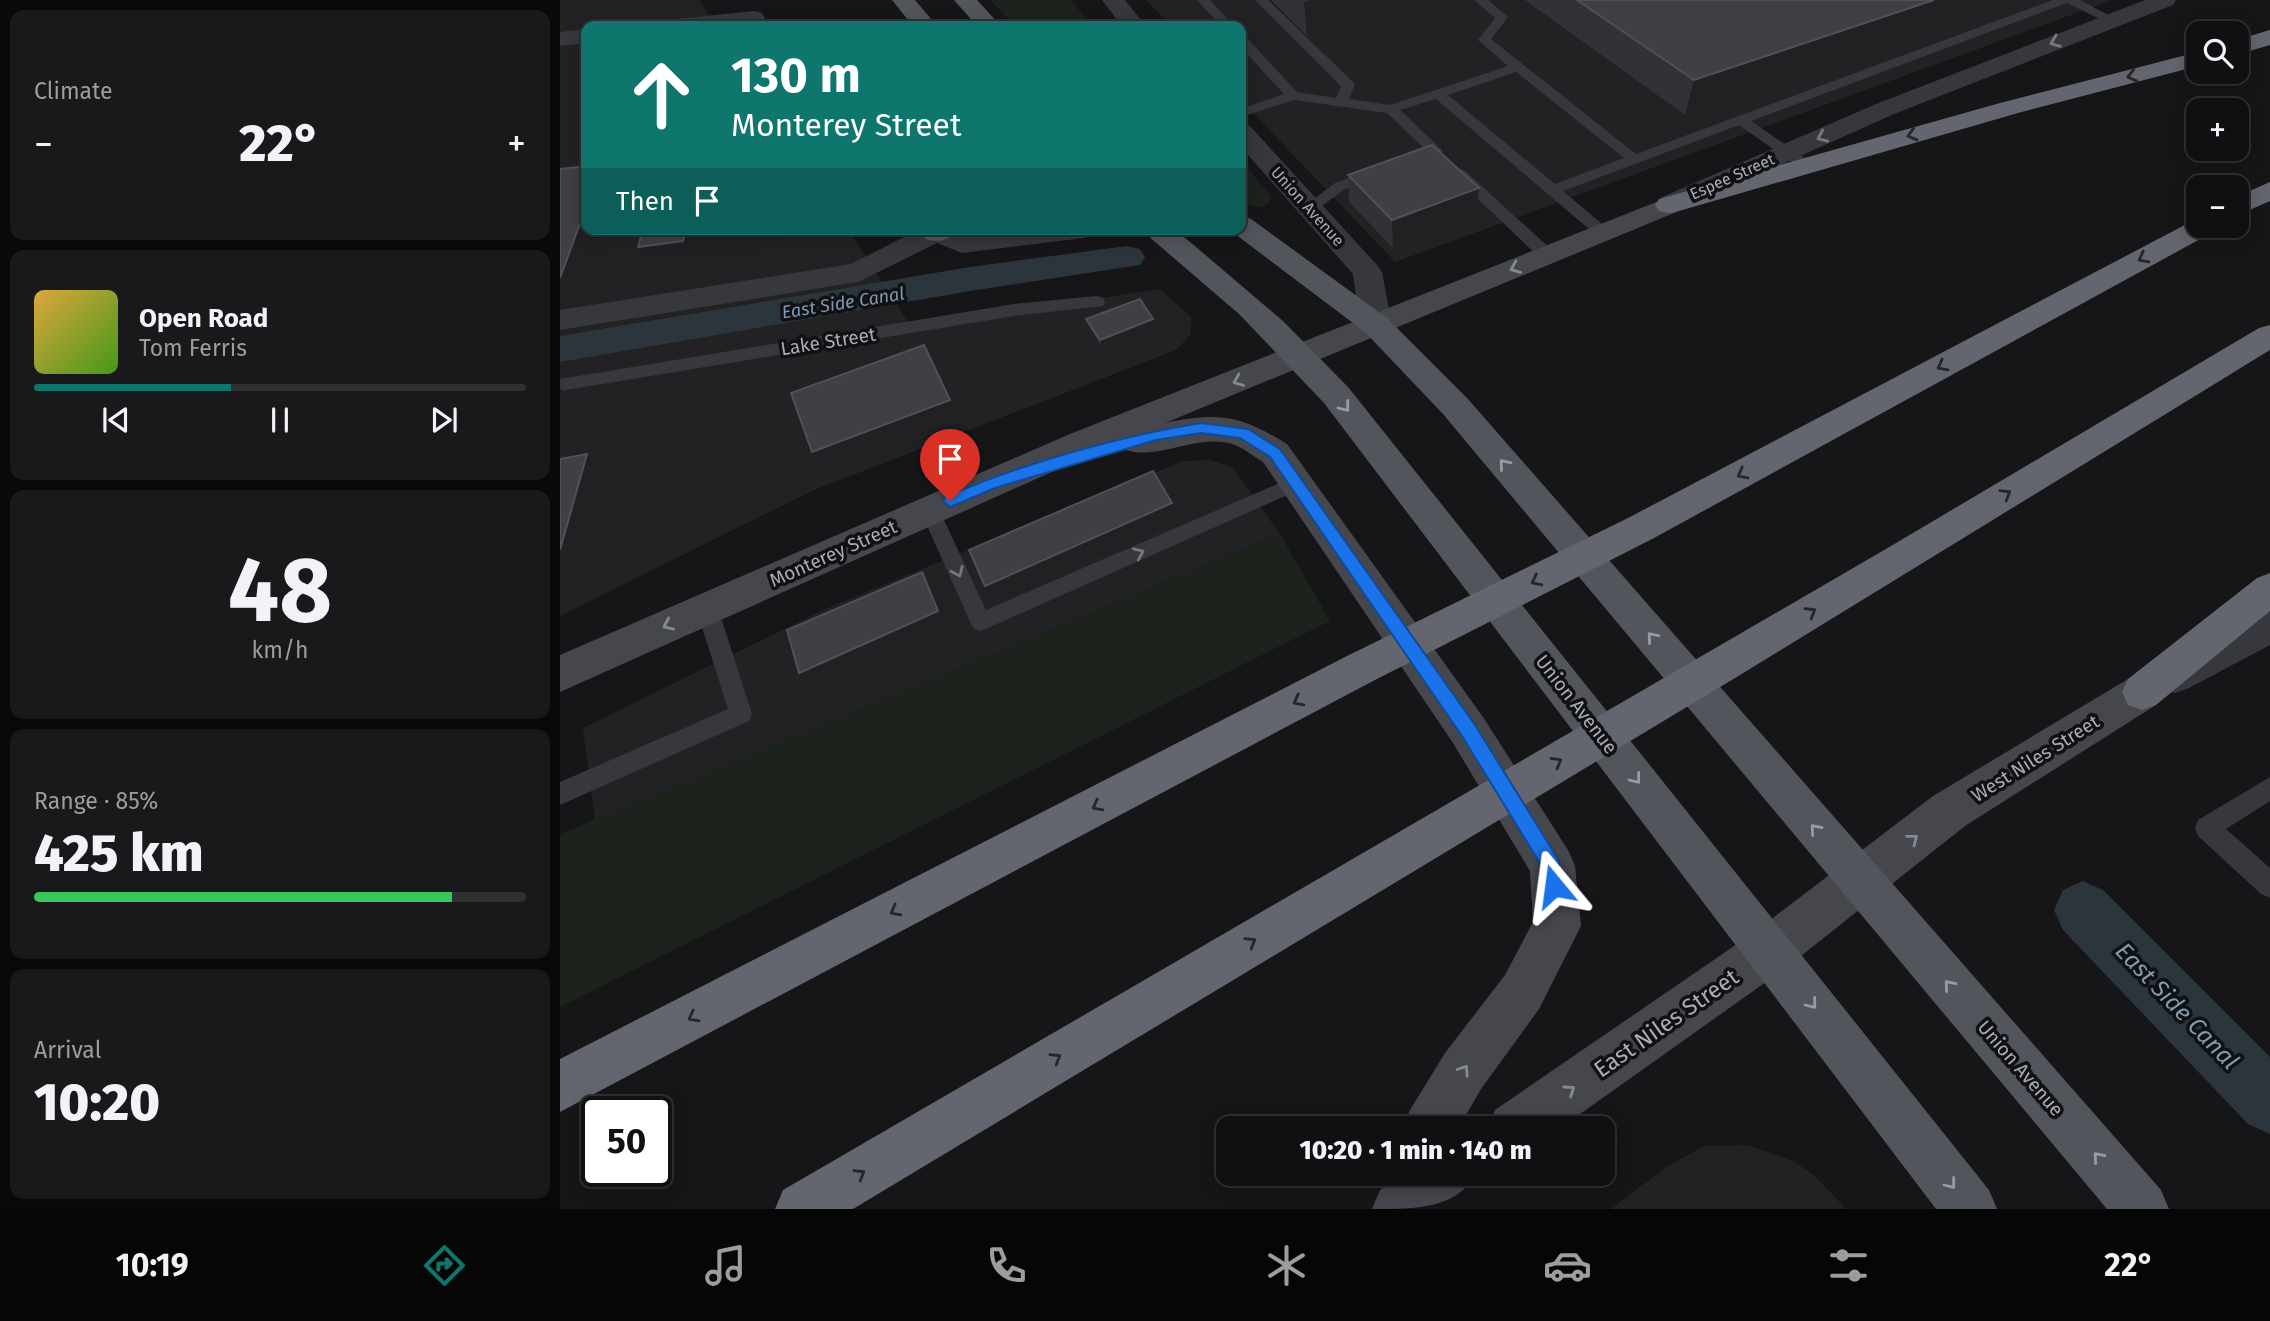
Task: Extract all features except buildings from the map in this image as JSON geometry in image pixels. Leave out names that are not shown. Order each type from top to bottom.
[{"type":"highway","points":[[2249,44],[2270,37]]},
{"type":"highway","points":[[1669,205],[1797,159],[2186,62]]},
{"type":"highway","points":[[2249,201],[2270,190]]},
{"type":"highway","points":[[560,1086],[1359,669],[1641,528],[2186,235]]},
{"type":"highway","points":[[802,1209],[1455,821],[1753,648],[2270,336]]},
{"type":"highway","points":[[2211,372],[2270,356]]},
{"type":"highway","points":[[2142,692],[2270,589]]},
{"type":"main road","points":[[903,0],[921,21]]},
{"type":"main road","points":[[965,0],[984,21]]},
{"type":"main road","name":"Espee Street","points":[[1301,355],[1669,205]]},
{"type":"main road","name":"Union Avenue","points":[[1246,228],[1376,325],[1455,406],[2142,1209]]},
{"type":"main road","name":"Union Avenue","points":[[1162,235],[1208,268],[1301,355],[1336,396],[1970,1209]]},
{"type":"main road","name":"Monterey Street","points":[[560,674],[990,483],[1301,355]]},
{"type":"main road","points":[[990,483],[1156,435],[1201,428],[1243,433],[1275,453],[1468,730],[1552,866],[1558,926],[1521,992],[1463,1071],[1437,1116]]},
{"type":"main road","name":"West Niles Street","points":[[1816,915],[1949,811],[2142,692]]},
{"type":"main road","name":"East Niles Street","points":[[1533,1116],[1816,915]]},
{"type":"main road","points":[[1382,1209],[1395,1186]]},
{"type":"main road","points":[[1399,1209],[1432,1186]]},
{"type":"street","points":[[1113,0],[1131,21]]},
{"type":"street","name":"Espee Street","points":[[1797,159],[1885,108],[2165,0]]},
{"type":"street","points":[[711,21],[752,15]]},
{"type":"street","points":[[560,39],[581,37]]},
{"type":"street","name":"Union Avenue","points":[[1246,137],[1367,272],[1376,325]]},
{"type":"street","points":[[560,320],[858,272],[926,235]]},
{"type":"street","points":[[945,235],[962,244],[1035,235]]},
{"type":"street","name":"West Niles Street","points":[[2142,692],[2270,626]]},
{"type":"lane","points":[[1203,0],[1223,21]]},
{"type":"lane","points":[[1261,0],[1348,85],[1341,102]]},
{"type":"lane","points":[[1480,0],[1502,17],[1484,40],[1635,160]]},
{"type":"lane","points":[[1553,190],[2063,0]]},
{"type":"lane","points":[[2070,0],[2112,20]]},
{"type":"lane","points":[[1246,45],[1293,96]]},
{"type":"lane","points":[[1246,111],[1293,96],[1391,109],[1518,67]]},
{"type":"lane","points":[[1439,94],[1602,232]]},
{"type":"lane","points":[[1391,109],[1430,154],[1547,255]]},
{"type":"lane","points":[[1741,120],[1797,159]]},
{"type":"lane","points":[[1310,208],[1340,186],[1388,169]]},
{"type":"lane","name":"Lake Street","points":[[560,385],[1014,310],[1097,302]]},
{"type":"lane","points":[[930,510],[981,622],[1296,484]]},
{"type":"lane","points":[[560,794],[741,714],[706,608]]},
{"type":"lane","points":[[2270,788],[2207,828],[2270,886]]},
{"type":"shaded area","points":[[560,0],[699,0],[713,21],[581,21],[581,235],[852,235],[911,327],[1160,289],[1191,317],[1191,334],[1176,350],[814,490],[560,616]]},
{"type":"shaded area","points":[[990,0],[1071,0],[1088,21],[1010,21]]},
{"type":"shaded area","points":[[1146,0],[2112,0],[1395,262],[1246,105],[1246,21],[1166,21]]},
{"type":"shaded area","points":[[1246,166],[1271,196],[1270,202],[1261,208],[1246,204]]},
{"type":"shaded area","points":[[1210,460],[1233,468],[1280,534],[595,820],[583,728],[823,610],[1183,461]]},
{"type":"shaded area","points":[[1280,534],[1330,621],[560,1007],[560,834]]},
{"type":"shaded area","points":[[1748,1145],[1793,1161],[1814,1175],[1846,1209],[1611,1209],[1669,1165],[1705,1146]]},
{"type":"waterway","name":"East Side Canal","points":[[560,349],[970,279],[1127,257]]},
{"type":"waterway","name":"East Side Canal","points":[[2083,910],[2270,1102]]},
{"type":"route","points":[[950,501],[990,483],[1156,435],[1201,428],[1243,433],[1275,453],[1468,730],[1552,866],[1554,886]]}]
